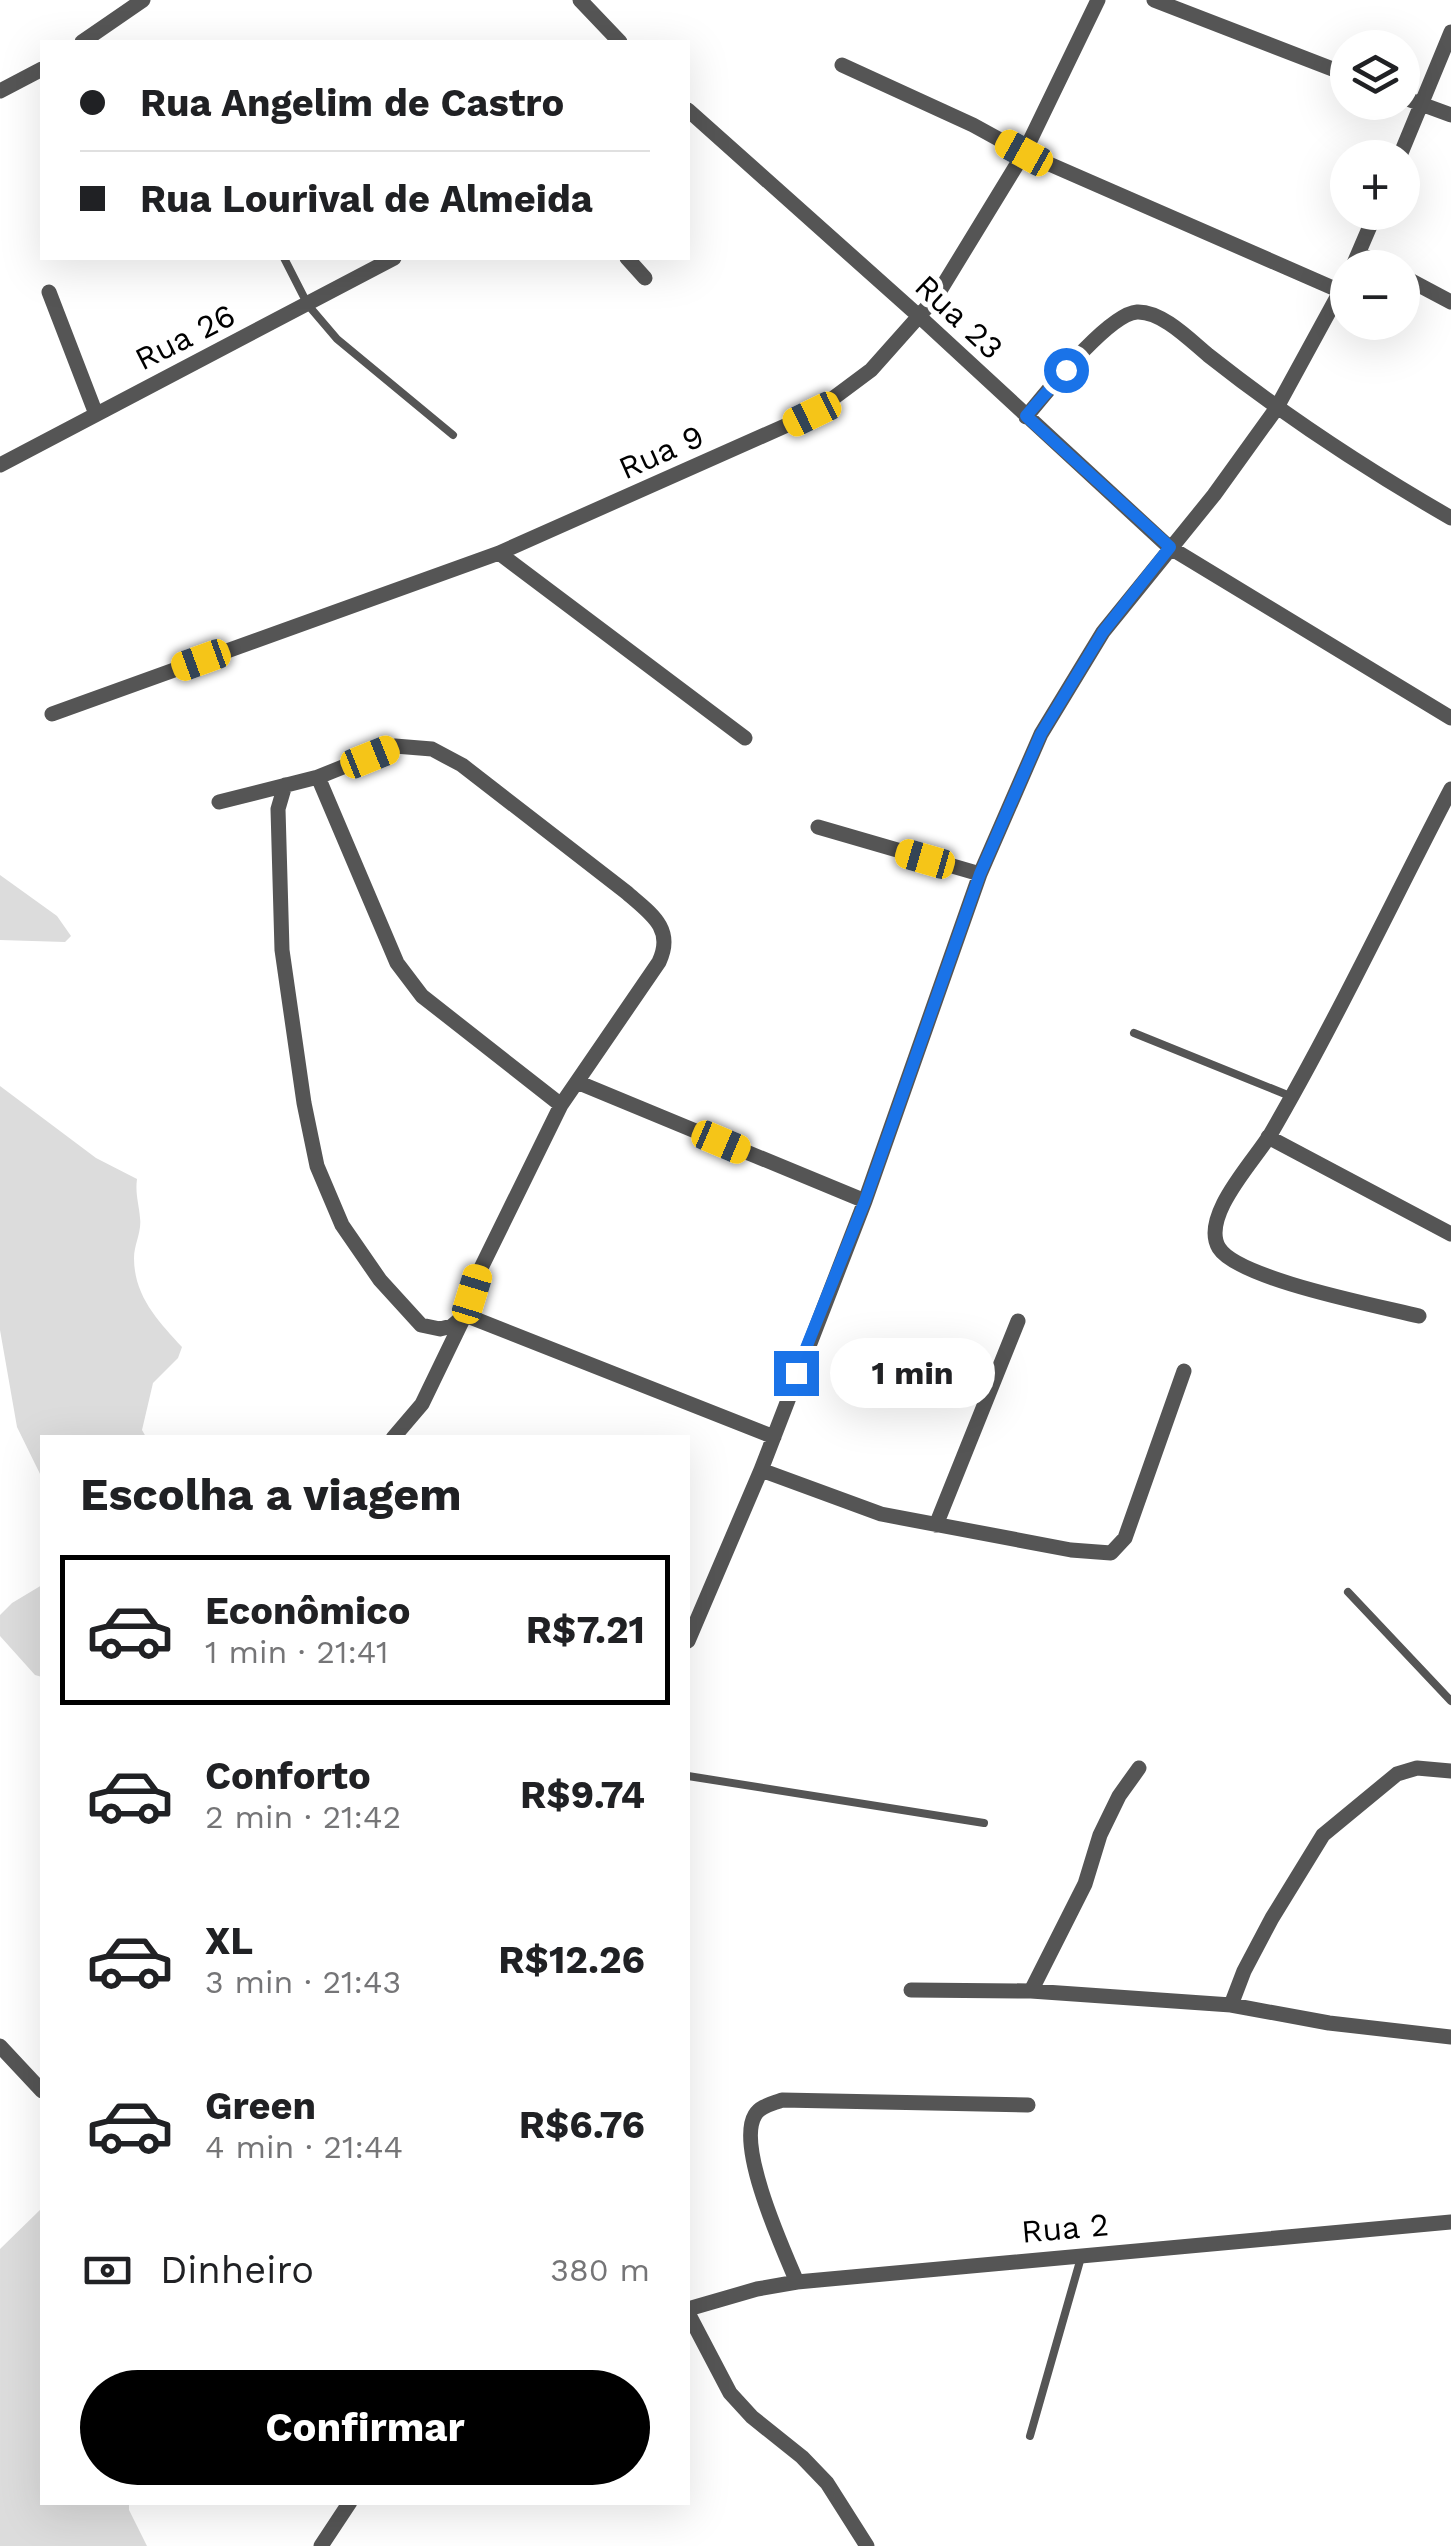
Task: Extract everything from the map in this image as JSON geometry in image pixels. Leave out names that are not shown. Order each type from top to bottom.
[{"type":"street","points":[[85,40],[143,0]]},
{"type":"street","points":[[580,0],[618,40]]},
{"type":"street","name":"Rua 9","points":[[52,714],[500,553],[812,414],[871,370],[936,298],[1024,153],[1098,0]]},
{"type":"street","points":[[1154,0],[1330,68]]},
{"type":"street","points":[[1406,140],[1451,32]]},
{"type":"street","points":[[842,65],[973,125],[1024,153],[1330,278]]},
{"type":"street","points":[[0,91],[40,70]]},
{"type":"street","points":[[1421,104],[1451,114]]},
{"type":"street","name":"Rua 23","points":[[690,112],[1170,547],[1451,718]]},
{"type":"street","name":"Rua 26","points":[[0,465],[390,260]]},
{"type":"street","points":[[629,260],[645,278]]},
{"type":"street","points":[[1420,286],[1451,302]]},
{"type":"street","points":[[48,292],[96,414]]},
{"type":"street","points":[[690,1636],[761,1470],[865,1201],[980,874],[1041,734],[1103,632],[1214,495],[1276,409],[1330,310]]},
{"type":"street","points":[[1026,416],[1093,341],[1121,319],[1137,312],[1146,313],[1175,329],[1276,409],[1451,518]]},
{"type":"street","points":[[500,553],[744,738]]},
{"type":"street","points":[[218,802],[318,777],[395,746],[432,749],[462,765],[651,914],[662,928],[666,948],[562,1105],[479,1272],[466,1315],[422,1404],[396,1435]]},
{"type":"street","points":[[318,777],[397,963],[422,996],[562,1105]]},
{"type":"street","points":[[285,785],[278,809],[282,950],[317,1166],[342,1226],[410,1316],[421,1325],[440,1329],[452,1326],[466,1315]]},
{"type":"street","points":[[1419,1316],[1257,1274],[1228,1260],[1216,1242],[1218,1212],[1268,1137],[1451,789]]},
{"type":"street","points":[[818,827],[980,874]]},
{"type":"street","points":[[577,1082],[865,1201]]},
{"type":"street","points":[[1268,1137],[1451,1234]]},
{"type":"street","points":[[466,1315],[774,1436]]},
{"type":"street","points":[[936,1525],[1018,1321]]},
{"type":"street","points":[[761,1470],[880,1514],[1071,1550],[1111,1553],[1126,1538],[1184,1371]]},
{"type":"street","points":[[1031,1990],[1085,1884],[1100,1835],[1119,1796],[1139,1768]]},
{"type":"street","points":[[1231,2005],[1272,1918],[1323,1835],[1397,1774],[1417,1768],[1451,1770]]},
{"type":"street","points":[[911,1990],[1031,1990],[1231,2005],[1330,2023],[1450,2032]]},
{"type":"street","points":[[0,2046],[40,2089]]},
{"type":"street","points":[[796,2282],[754,2163],[750,2129],[754,2116],[763,2107],[782,2100],[1028,2105]]},
{"type":"street","name":"Rua 2","points":[[690,2310],[756,2289],[796,2282],[1451,2222]]},
{"type":"street","points":[[690,2315],[730,2393],[826,2484],[867,2546]]},
{"type":"street","points":[[321,2546],[348,2505]]},
{"type":"lane","points":[[285,260],[308,305],[337,339],[453,435]]},
{"type":"lane","points":[[1134,1032],[1290,1096]]},
{"type":"lane","points":[[1348,1592],[1451,1702]]},
{"type":"lane","points":[[690,1776],[984,1823]]},
{"type":"lane","points":[[1030,2436],[1082,2254]]},
{"type":"shaded area","points":[[0,875],[57,916],[71,936],[65,942],[0,940]]},
{"type":"shaded area","points":[[0,1086],[96,1158],[137,1179],[140,1223],[134,1258],[138,1284],[156,1317],[182,1347],[178,1358],[153,1383],[142,1430],[145,1435],[40,1435],[40,1474],[17,1427],[0,1330]]},
{"type":"shaded area","points":[[40,1586],[40,1676],[0,1636],[0,1615]]},
{"type":"shaded area","points":[[40,2210],[40,2505],[129,2505],[147,2546],[0,2546],[0,2249]]},
{"type":"route","points":[[796,1373],[865,1201],[980,874],[1041,734],[1103,632],[1170,547],[1026,416],[1066,370]]}]
